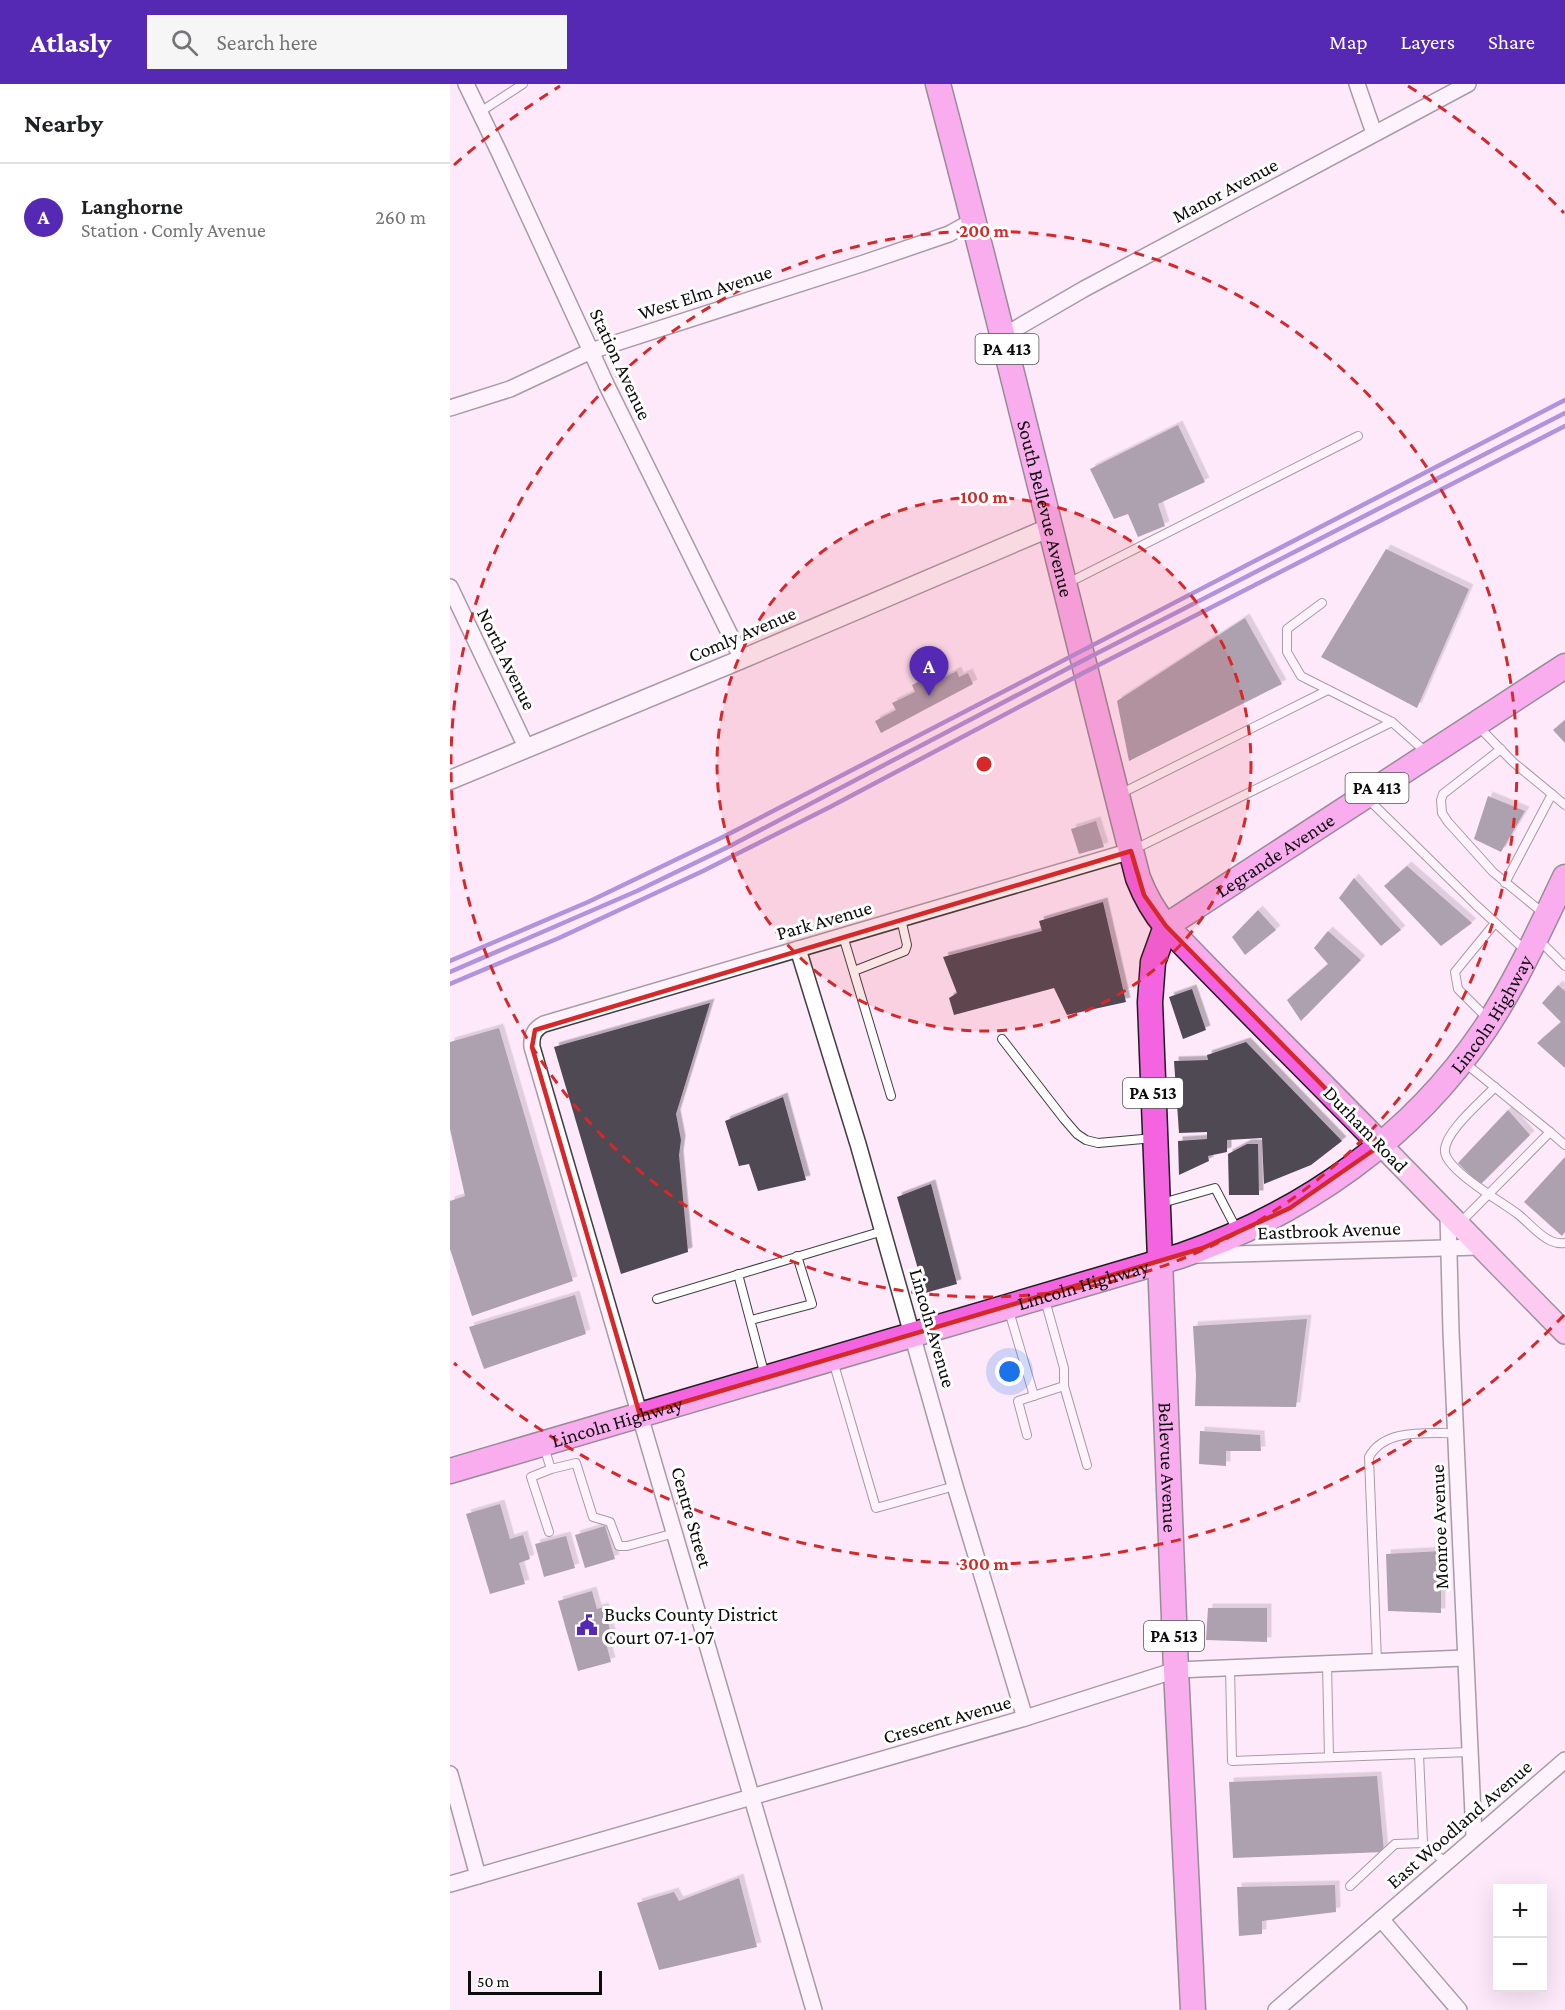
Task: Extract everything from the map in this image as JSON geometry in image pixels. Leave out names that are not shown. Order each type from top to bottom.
[{"type":"main road","name":"South Bellevue Avenue","points":[[938,84],[1131,851],[1144,895],[1153,911],[1166,926]]},
{"type":"main road","name":"Legrande Avenue","points":[[1166,926],[1565,666]]},
{"type":"main road","name":"Lincoln Highway","points":[[450,1471],[1170,1259],[1238,1234],[1299,1203],[1381,1145],[1422,1107],[1462,1060],[1490,1021],[1564,880]]},
{"type":"main road","name":"Bellevue Avenue","points":[[1166,926],[1153,962],[1150,982],[1158,1204],[1170,1259],[1176,1670],[1193,2010]]},
{"type":"main road","name":"Durham Road","points":[[1166,926],[1565,1333]]},
{"type":"street","name":"Station Avenue","points":[[466,84],[591,351],[742,659]]},
{"type":"street","points":[[1357,84],[1374,134]]},
{"type":"street","name":"Manor Avenue","points":[[1003,336],[1095,284],[1468,84]]},
{"type":"street","name":"West Elm Avenue","points":[[450,408],[510,390],[591,351],[949,234],[974,220]]},
{"type":"street","name":"Comly Avenue","points":[[450,780],[742,659],[1051,526]]},
{"type":"street","name":"North Avenue","points":[[450,587],[527,749]]},
{"type":"street","name":"Park Avenue","points":[[532,1035],[544,1024],[1131,851]]},
{"type":"street","name":"Lincoln Avenue","points":[[798,950],[883,1231],[955,1486],[1025,1718]]},
{"type":"street","name":"Centre Street","points":[[532,1035],[532,1047],[814,2010]]},
{"type":"street","name":"Monroe Avenue","points":[[1453,1220],[1449,1248],[1474,1837]]},
{"type":"street","name":"Eastbrook Avenue","points":[[1170,1259],[1479,1247]]},
{"type":"street","name":"Crescent Avenue","points":[[450,1884],[1025,1718],[1176,1670],[1465,1658]]},
{"type":"street","name":"East Woodland Avenue","points":[[1276,2010],[1565,1760]]},
{"type":"street","points":[[450,1774],[478,1876]]},
{"type":"street","points":[[1381,1919],[1460,2010]]},
{"type":"lane","points":[[480,112],[523,84]]},
{"type":"lane","points":[[1064,585],[1358,436]]},
{"type":"lane","points":[[1322,603],[1287,629],[1287,652],[1301,676],[1392,722],[1429,755]]},
{"type":"lane","points":[[1117,795],[1328,690]]},
{"type":"lane","points":[[1131,851],[1392,722]]},
{"type":"lane","points":[[1476,724],[1565,805]]},
{"type":"lane","points":[[1501,749],[1443,794],[1442,813],[1492,872],[1505,883],[1537,935],[1565,966]]},
{"type":"lane","points":[[1505,883],[1552,794]]},
{"type":"lane","points":[[1365,796],[1496,923],[1537,935]]},
{"type":"lane","points":[[854,971],[905,951],[907,945],[901,919]]},
{"type":"lane","points":[[1490,1021],[1458,988],[1455,972],[1496,923]]},
{"type":"lane","points":[[843,936],[891,1096]]},
{"type":"lane","points":[[1002,1039],[1064,1119],[1077,1134],[1086,1140],[1098,1143],[1155,1137]]},
{"type":"lane","points":[[1462,1060],[1565,1145]]},
{"type":"lane","points":[[1495,1087],[1451,1134],[1445,1152],[1451,1163],[1489,1195],[1510,1208],[1552,1242],[1565,1243]]},
{"type":"lane","points":[[1453,1220],[1489,1195],[1550,1132]]},
{"type":"lane","points":[[1158,1204],[1215,1188],[1238,1234]]},
{"type":"lane","points":[[657,1299],[883,1231]]},
{"type":"lane","points":[[751,1320],[812,1304],[797,1256]]},
{"type":"lane","points":[[738,1274],[766,1377]]},
{"type":"lane","points":[[1044,1296],[1064,1368],[1064,1386],[1087,1465]]},
{"type":"lane","points":[[1008,1307],[1035,1396]]},
{"type":"lane","points":[[833,1358],[876,1508],[955,1486]]},
{"type":"lane","points":[[1027,1435],[1018,1401],[1064,1386]]},
{"type":"lane","points":[[1377,1662],[1368,1457],[1374,1447],[1389,1438],[1412,1434],[1456,1433]]},
{"type":"lane","points":[[543,1443],[552,1469]]},
{"type":"lane","points":[[549,1532],[531,1477],[576,1463],[593,1516],[610,1522],[619,1546],[627,1546],[675,1533]]},
{"type":"lane","points":[[1327,1664],[1329,1757]]},
{"type":"lane","points":[[1230,1668],[1233,1761],[1470,1752]]},
{"type":"lane","points":[[1419,1754],[1423,1843]]},
{"type":"lane","points":[[1350,1886],[1395,1844],[1423,1843],[1445,1862]]},
{"type":"highlighted area","points":[[1131,851],[1144,895],[1166,926],[1381,1145],[1290,1208],[1203,1248],[640,1415],[532,1047],[535,1030]]},
{"type":"building","points":[[1178,425],[1205,482],[1158,504],[1165,526],[1138,537],[1128,514],[1114,519],[1090,469]]},
{"type":"building","points":[[1386,549],[1469,589],[1417,708],[1321,657]]},
{"type":"building","points":[[1245,618],[1282,684],[1129,761],[1117,701]]},
{"type":"building","points":[[957,671],[959,677],[968,673],[973,684],[881,733],[875,721],[896,710],[892,703],[915,692],[912,685],[930,676],[933,683]]},
{"type":"building","points":[[1565,720],[1565,743],[1553,730]]},
{"type":"building","points":[[1488,796],[1525,811],[1501,852],[1474,839]]},
{"type":"building","points":[[1096,821],[1104,847],[1079,854],[1071,829]]},
{"type":"building","points":[[1407,866],[1472,923],[1441,946],[1384,886]]},
{"type":"building","points":[[1354,878],[1401,930],[1381,946],[1339,898]]},
{"type":"building","points":[[1103,902],[1126,1002],[1067,1015],[1054,988],[954,1015],[949,998],[957,993],[943,957],[1042,931],[1039,921]]},
{"type":"building","points":[[1258,910],[1276,930],[1245,955],[1232,937]]},
{"type":"building","points":[[1328,931],[1361,960],[1301,1021],[1287,1000],[1328,964],[1314,948]]},
{"type":"building","points":[[1558,985],[1565,991],[1565,1068],[1537,1043],[1561,1022],[1542,1003]]},
{"type":"building","points":[[1192,989],[1206,1030],[1183,1039],[1169,997]]},
{"type":"building","points":[[710,1003],[676,1114],[681,1140],[679,1155],[688,1252],[621,1274],[554,1047]]},
{"type":"building","points":[[499,1028],[573,1281],[472,1316],[450,1249],[450,1201],[465,1196],[450,1129],[450,1042]]},
{"type":"building","points":[[1246,1042],[1342,1141],[1311,1165],[1264,1184],[1262,1138],[1227,1140],[1227,1152],[1208,1156],[1209,1161],[1179,1175],[1178,1141],[1207,1139],[1207,1132],[1179,1133],[1174,1061],[1208,1060],[1207,1055]]},
{"type":"building","points":[[783,1097],[806,1180],[758,1191],[749,1164],[739,1166],[725,1121]]},
{"type":"building","points":[[1508,1110],[1530,1135],[1480,1185],[1458,1163]]},
{"type":"building","points":[[1247,1144],[1258,1144],[1259,1195],[1229,1195],[1228,1154]]},
{"type":"building","points":[[1565,1157],[1565,1232],[1562,1236],[1524,1202]]},
{"type":"building","points":[[931,1184],[957,1284],[925,1293],[897,1197]]},
{"type":"building","points":[[575,1295],[586,1334],[484,1369],[469,1327]]},
{"type":"building","points":[[1307,1319],[1296,1407],[1195,1406],[1193,1326]]},
{"type":"building","points":[[1200,1431],[1260,1435],[1261,1451],[1226,1451],[1226,1466],[1199,1464]]},
{"type":"building","points":[[500,1504],[510,1539],[523,1535],[530,1559],[519,1563],[525,1584],[490,1594],[466,1514]]},
{"type":"building","points":[[605,1526],[615,1559],[585,1568],[575,1535]]},
{"type":"building","points":[[566,1536],[575,1568],[544,1577],[535,1544]]},
{"type":"building","points":[[1441,1551],[1441,1613],[1388,1611],[1386,1554]]},
{"type":"building","name":"Bucks County District Court 07-1-07","points":[[592,1591],[597,1609],[604,1607],[613,1641],[606,1643],[611,1662],[578,1671],[558,1601]]},
{"type":"building","points":[[1208,1608],[1267,1608],[1267,1642],[1206,1640]]},
{"type":"building","points":[[1377,1776],[1384,1852],[1233,1858],[1229,1782]]},
{"type":"building","points":[[739,1878],[757,1947],[659,1970],[637,1903],[674,1892],[679,1901]]},
{"type":"building","points":[[1335,1885],[1336,1912],[1262,1921],[1262,1934],[1239,1936],[1237,1887]]},
{"type":"railway","points":[[450,961],[588,902],[725,836],[1565,400]]},
{"type":"railway","points":[[450,972],[637,891],[730,846],[1082,661],[1565,413]]},
{"type":"railway","points":[[450,984],[559,938],[703,871],[1565,426]]},
{"type":"place","name":"Langhorne","points":[[929,696]]},
{"type":"place","name":"Bucks County District Court 07-1-07","points":[[587,1625]]}]
